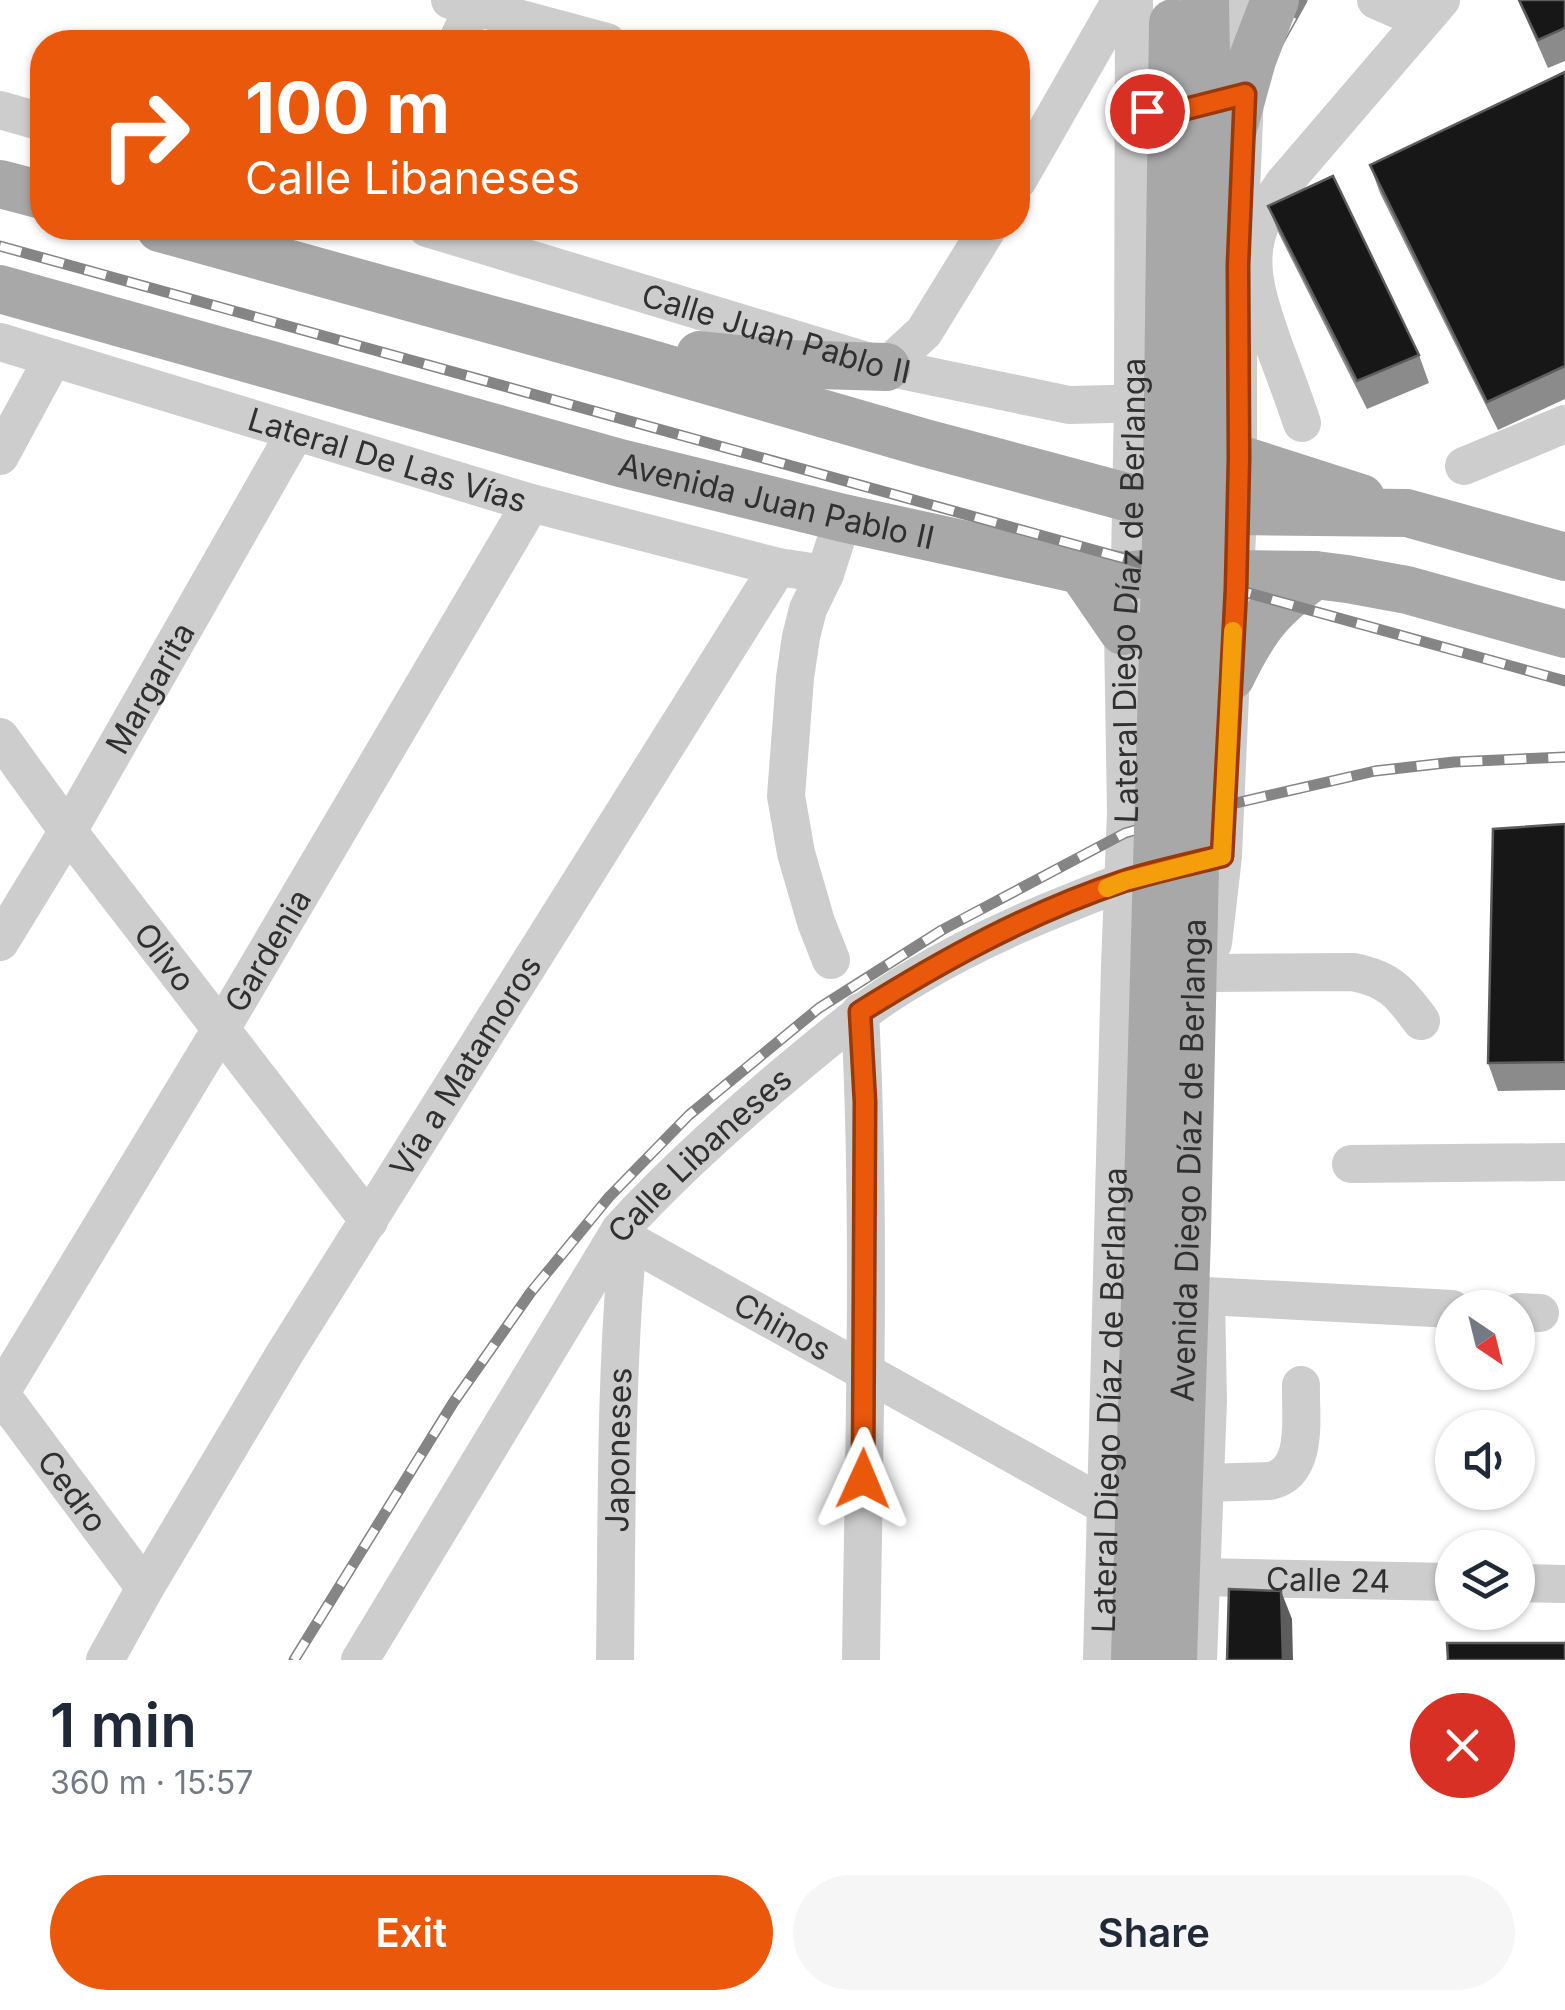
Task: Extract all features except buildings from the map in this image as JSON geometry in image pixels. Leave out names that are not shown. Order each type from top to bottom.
[{"type":"main road","name":"Avenida Diego Díaz de Berlanga","points":[[1135,1660],[1166,542],[1172,0]]},
{"type":"main road","name":"Avenida Diego Díaz de Berlanga","points":[[1173,1660],[1209,218],[1204,0]]},
{"type":"main road","points":[[1209,218],[1252,60],[1275,0]]},
{"type":"main road","points":[[0,184],[30,193]]},
{"type":"main road","points":[[203,240],[1130,498],[1238,511],[1408,514]]},
{"type":"main road","name":"Avenida Juan Pablo II","points":[[0,289],[620,464],[844,518],[1082,570],[1315,575],[1407,590],[1565,634]]},
{"type":"main road","points":[[630,358],[682,353],[786,364],[886,367]]},
{"type":"main road","points":[[1239,459],[1408,514],[1565,557]]},
{"type":"main road","points":[[1130,498],[1148,573],[1231,676],[1263,620],[1279,601],[1315,575]]},
{"type":"main road","points":[[1082,570],[1123,631]]},
{"type":"street","points":[[1030,154],[1121,0]]},
{"type":"street","name":"Lateral Diego Díaz de Berlanga","points":[[1130,498],[1134,0]]},
{"type":"street","points":[[1198,1660],[1208,1402],[1212,959],[1222,856],[1238,511],[1238,265],[1245,94],[1236,0]]},
{"type":"street","points":[[1376,0],[1435,7]]},
{"type":"street","points":[[460,30],[467,2],[564,30]]},
{"type":"street","points":[[1302,423],[1252,274],[1259,225],[1284,183],[1435,7]]},
{"type":"street","points":[[1134,112],[1182,110],[1245,94]]},
{"type":"street","points":[[0,110],[30,119]]},
{"type":"street","points":[[1175,418],[1176,163]]},
{"type":"street","name":"Calle Juan Pablo II","points":[[467,240],[886,367],[1068,404],[1133,403],[1175,418],[1239,406]]},
{"type":"street","points":[[886,367],[924,332],[981,240]]},
{"type":"street","points":[[1134,264],[1238,265]]},
{"type":"street","name":"Lateral De Las Vías","points":[[0,342],[531,503],[778,568]]},
{"type":"street","points":[[0,456],[54,358]]},
{"type":"street","points":[[1464,466],[1565,424]]},
{"type":"street","name":"Margarita","points":[[0,942],[68,831],[295,433]]},
{"type":"street","name":"Gardenia","points":[[0,1394],[531,503]]},
{"type":"street","points":[[831,960],[796,853],[786,796],[794,678],[801,637],[844,518]]},
{"type":"street","points":[[778,568],[825,574]]},
{"type":"street","name":"Vía a Matamoros","points":[[105,1660],[284,1352],[778,568]]},
{"type":"street","name":"Lateral Diego Díaz de Berlanga","points":[[1102,1660],[1125,881],[1123,631],[1148,573]]},
{"type":"street","name":"Olivo","points":[[0,736],[68,831],[369,1220]]},
{"type":"street","name":"Calle Libaneses","points":[[360,1660],[624,1235],[676,1172],[860,1012],[918,975],[1011,926],[1125,881],[1222,856]]},
{"type":"street","points":[[1120,966],[1124,946],[1142,912],[1162,902],[1178,902],[1199,919],[1212,959]]},
{"type":"street","points":[[1212,959],[1372,976],[1403,996],[1421,1021]]},
{"type":"street","points":[[860,1012],[865,1102],[861,1660]]},
{"type":"street","points":[[1351,1164],[1565,1162]]},
{"type":"street","name":"Chinos","points":[[624,1235],[1104,1505]]},
{"type":"street","name":"Japoneses","points":[[615,1660],[624,1235]]},
{"type":"street","points":[[1206,1296],[1435,1308]]},
{"type":"street","points":[[1204,1483],[1270,1482],[1290,1470],[1299,1450],[1300,1386]]},
{"type":"street","name":"Cedro","points":[[0,1394],[145,1588]]},
{"type":"street","name":"Calle 24","points":[[1200,1577],[1435,1582]]},
{"type":"street","points":[[1535,1583],[1565,1584]]},
{"type":"railway","points":[[1239,113],[1302,0]]},
{"type":"railway","points":[[0,246],[1565,681]]},
{"type":"railway","points":[[294,1660],[453,1403],[531,1292],[609,1197],[689,1115],[819,1008],[942,930],[1125,833],[1375,771],[1454,762],[1565,757]]},
{"type":"slow traffic","points":[[1107,888],[1222,856],[1233,631]]},
{"type":"route","points":[[863,1479],[865,1102],[860,1012],[918,975],[1011,926],[1125,881],[1222,856],[1236,589],[1238,265],[1245,94],[1182,110],[1147,111]]}]
